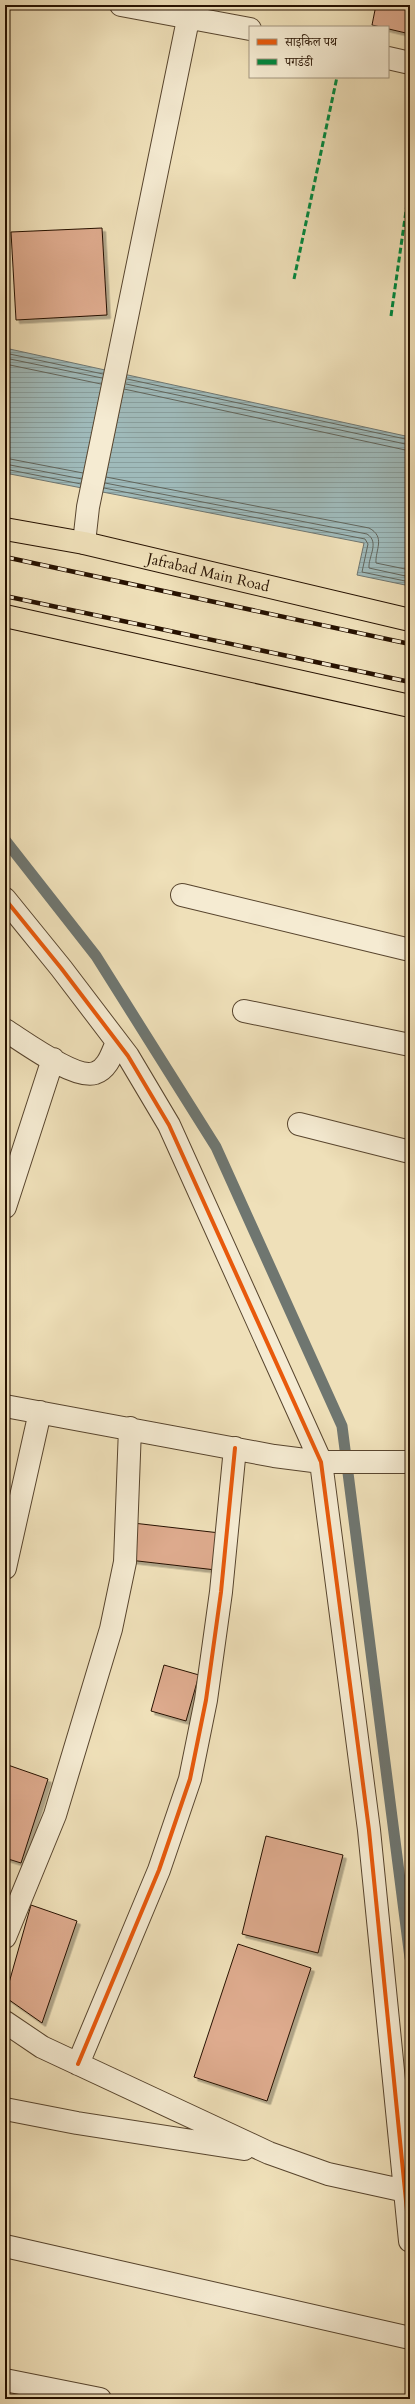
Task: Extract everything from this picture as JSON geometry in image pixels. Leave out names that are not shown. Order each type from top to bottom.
[{"type":"main road","name":"Jafrabad Main Road","points":[[5,529],[84,543],[410,620]]},
{"type":"main road","points":[[5,616],[410,706]]},
{"type":"street","points":[[121,5],[189,11],[249,29]]},
{"type":"street","points":[[84,543],[88,506],[119,348],[189,11]]},
{"type":"street","points":[[389,58],[410,64]]},
{"type":"street","points":[[182,895],[410,950]]},
{"type":"street","points":[[5,899],[61,968],[128,1056],[169,1125],[339,1461],[369,1830],[407,2191],[410,2241]]},
{"type":"street","points":[[244,1011],[410,1045]]},
{"type":"street","points":[[5,1030],[70,1070],[95,1074],[105,1067],[117,1042]]},
{"type":"street","points":[[5,1207],[53,1059]]},
{"type":"street","points":[[299,1124],[410,1152]]},
{"type":"street","points":[[5,1406],[130,1428],[274,1456],[339,1461],[410,1462]]},
{"type":"street","points":[[5,1568],[40,1412]]},
{"type":"street","points":[[5,1936],[55,1815],[111,1629],[125,1562],[130,1428]]},
{"type":"street","points":[[78,2064],[159,1870],[190,1779],[206,1700],[221,1592],[236,1448]]},
{"type":"street","points":[[5,2022],[42,2047],[269,2153],[328,2174],[407,2191]]},
{"type":"street","points":[[5,2109],[77,2123],[269,2153]]},
{"type":"street","points":[[5,2246],[410,2338]]},
{"type":"street","points":[[5,2380],[100,2399]]},
{"type":"water","points":[[5,348],[410,437],[410,586],[357,575],[364,543],[5,473]]},
{"type":"building","points":[[376,5],[410,5],[410,34],[389,29],[389,26],[372,25]]},
{"type":"building","points":[[102,228],[107,315],[16,320],[11,232]]},
{"type":"building","points":[[133,1523],[220,1533],[216,1570],[129,1560]]},
{"type":"building","points":[[164,1665],[199,1675],[186,1721],[151,1711]]},
{"type":"building","points":[[5,1764],[48,1779],[21,1863],[5,1858]]},
{"type":"building","points":[[266,1836],[343,1855],[318,1953],[242,1934]]},
{"type":"building","points":[[31,1905],[77,1921],[42,2023],[5,1997]]},
{"type":"building","points":[[238,1944],[311,1968],[267,2101],[194,2077]]},
{"type":"waterway","points":[[5,840],[96,956],[216,1147],[342,1426],[410,1958]]},
{"type":"railway","points":[[5,557],[410,644]]},
{"type":"railway","points":[[5,596],[410,682]]},
{"type":"marked path","points":[[294,279],[337,78]]},
{"type":"marked path","points":[[391,316],[410,183]]},
{"type":"cycle path","points":[[5,899],[61,968],[128,1056],[169,1125],[321,1462],[369,1830],[410,2241]]},
{"type":"cycle path","points":[[78,2064],[159,1870],[190,1779],[206,1700],[221,1592],[235,1448]]}]
